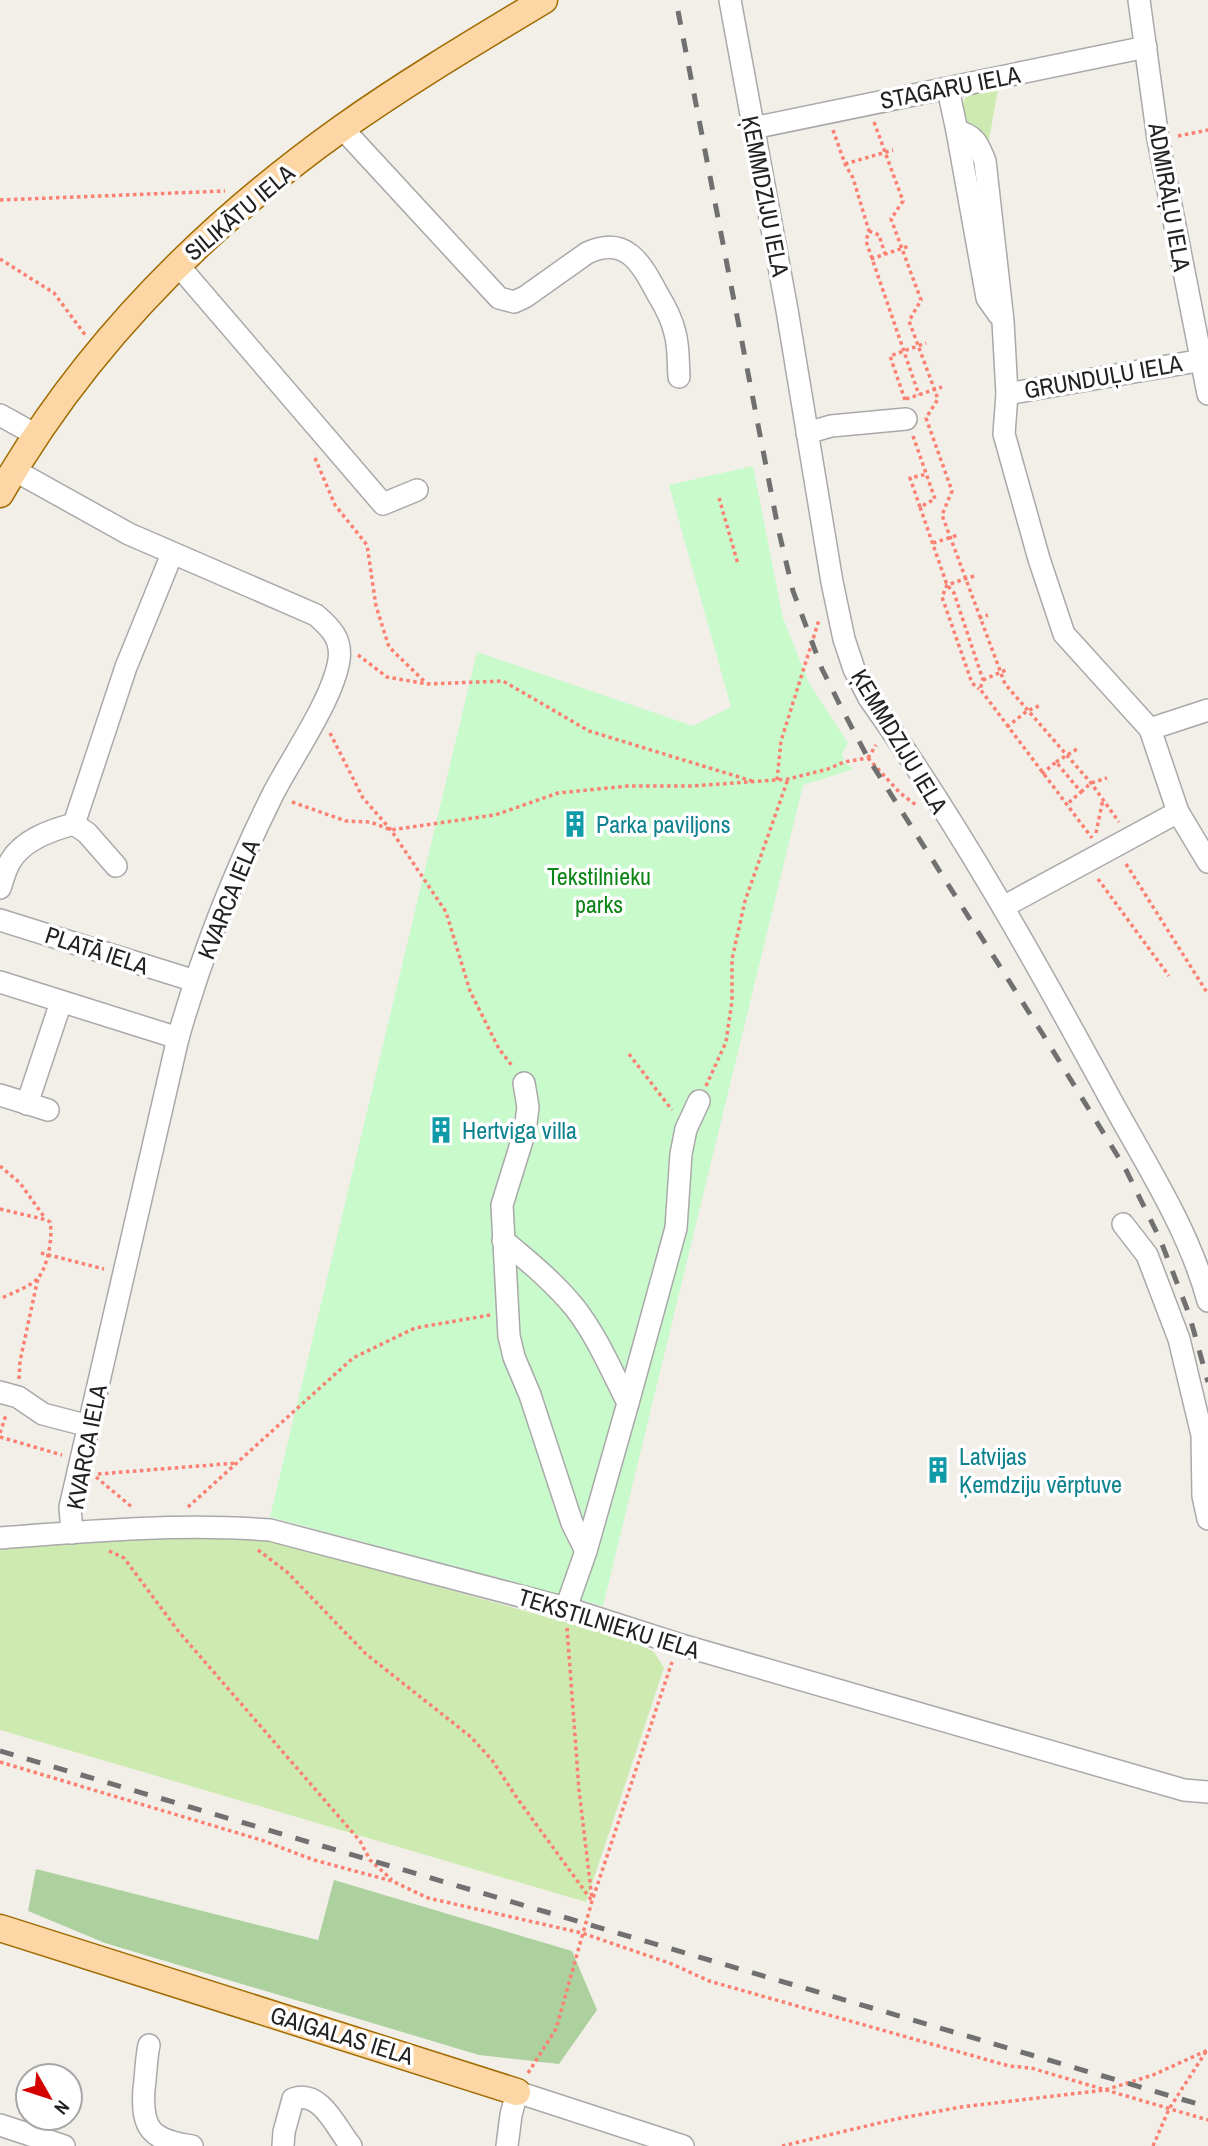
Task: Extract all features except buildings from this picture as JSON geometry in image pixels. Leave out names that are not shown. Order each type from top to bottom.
[{"type":"main road","name":"SILIKĀTU IELA","points":[[0,494],[36,435],[100,348],[177,265],[256,195],[342,128],[445,60],[544,0]]},
{"type":"main road","name":"GAIGALAS IELA","points":[[0,1928],[517,2092]]},
{"type":"street","name":"ĶEMMDZIJU IELA","points":[[730,0],[787,310],[832,582],[851,659],[869,698],[1003,907],[1167,1200],[1193,1257],[1208,1301]]},
{"type":"street","name":"ADMIRĀĻU IELA","points":[[1139,0],[1158,139],[1204,359],[1208,394]]},
{"type":"street","name":"STAGARU IELA","points":[[753,128],[1146,47]]},
{"type":"street","points":[[948,89],[957,131],[970,134],[978,144],[985,161],[1003,321],[1007,394],[1004,434],[1039,559],[1064,634],[1150,729],[1178,812],[1208,862]]},
{"type":"street","points":[[342,128],[499,298],[505,301],[514,302],[525,297],[598,248],[609,246],[626,252],[644,270],[668,311],[676,334],[679,377]]},
{"type":"street","points":[[177,265],[383,504],[417,490]]},
{"type":"street","name":"GRUNDUĻU IELA","points":[[1007,394],[1204,359]]},
{"type":"street","points":[[807,433],[905,408]]},
{"type":"street","points":[[0,415],[36,435]]},
{"type":"street","points":[[14,470],[109,524],[172,554],[316,615],[330,627],[339,641]]},
{"type":"street","points":[[74,824],[126,667],[172,554]]},
{"type":"street","name":"KVARCA IELA","points":[[72,1532],[70,1507],[178,1038],[195,981],[240,863],[273,794],[332,685],[339,659],[339,641]]},
{"type":"street","points":[[1150,729],[1208,710]]},
{"type":"street","points":[[1003,907],[1086,863],[1108,842],[1178,812]]},
{"type":"street","points":[[74,824],[87,833],[116,866]]},
{"type":"street","points":[[0,888],[8,864],[19,849],[43,835],[74,824]]},
{"type":"street","name":"PLATĀ IELA","points":[[0,919],[195,981]]},
{"type":"street","points":[[0,982],[178,1038]]},
{"type":"street","points":[[0,1094],[38,1107],[61,1002]]},
{"type":"street","points":[[524,1083],[528,1107],[525,1132],[502,1205],[509,1336],[572,1523],[586,1551]]},
{"type":"street","points":[[566,1608],[586,1551],[676,1228],[681,1154],[686,1129],[699,1101]]},
{"type":"street","points":[[1123,1224],[1147,1255],[1180,1339],[1202,1435],[1203,1496],[1208,1519]]},
{"type":"street","points":[[503,1240],[555,1286],[576,1309],[600,1347],[628,1404]]},
{"type":"street","points":[[9,1394],[43,1414],[89,1426]]},
{"type":"street","name":"TEKSTILNIEKU IELA","points":[[0,1538],[72,1532],[229,1527],[270,1530],[566,1608],[678,1644],[1184,1790],[1208,1792]]},
{"type":"street","points":[[149,2045],[142,2106],[145,2123],[155,2134],[177,2144],[192,2146]]},
{"type":"street","points":[[507,2146],[517,2092]]},
{"type":"street","name":"GAIGALAS IELA","points":[[517,2092],[683,2146]]},
{"type":"street","points":[[284,2146],[284,2132],[293,2099],[301,2096],[314,2100],[326,2111],[351,2146]]},
{"type":"street","points":[[0,2125],[64,2146]]},
{"type":"path","points":[[867,103],[903,201],[891,219],[921,300],[909,321],[938,398],[926,418],[951,485],[952,495],[942,515],[1005,684],[1103,798],[1108,842]]},
{"type":"path","points":[[833,130],[853,178],[869,231],[866,242],[919,395]]},
{"type":"path","points":[[1158,139],[1208,130]]},
{"type":"path","points":[[845,164],[892,150]]},
{"type":"path","points":[[0,200],[237,191]]},
{"type":"path","points":[[901,197],[909,194]]},
{"type":"path","points":[[869,231],[879,235],[885,254]]},
{"type":"path","points":[[872,259],[909,246]]},
{"type":"path","points":[[0,260],[54,293],[88,340]]},
{"type":"path","points":[[919,294],[926,291]]},
{"type":"path","points":[[920,507],[935,499],[890,356],[926,343]]},
{"type":"path","points":[[905,408],[919,395],[942,387]]},
{"type":"path","points":[[934,441],[942,438]]},
{"type":"path","points":[[315,458],[335,505],[367,545],[376,606],[389,647],[427,684]]},
{"type":"path","points":[[927,474],[910,478],[947,585],[954,593],[983,680],[980,689]]},
{"type":"path","points":[[951,485],[958,482]]},
{"type":"path","points":[[719,498],[738,564]]},
{"type":"path","points":[[933,543],[958,535]]},
{"type":"path","points":[[974,576],[947,585],[942,597],[972,683],[980,689],[1066,805],[1108,842],[1208,994]]},
{"type":"path","points":[[777,780],[781,741],[832,582]]},
{"type":"path","points":[[979,618],[988,615]]},
{"type":"path","points":[[339,641],[387,677],[427,684],[503,681],[589,731],[754,782]]},
{"type":"path","points":[[983,680],[1008,669]]},
{"type":"path","points":[[1007,727],[1027,710],[1041,705]]},
{"type":"path","points":[[317,713],[337,744],[362,798],[391,830],[446,912],[470,991],[499,1049],[524,1083]]},
{"type":"path","points":[[1042,774],[1066,754],[1077,749]]},
{"type":"path","points":[[304,807],[346,821],[370,822],[391,830],[495,815],[558,793],[628,786],[693,786],[788,779],[844,762],[868,758]]},
{"type":"path","points":[[1056,762],[1081,792]]},
{"type":"path","points":[[1066,805],[1091,783],[1107,778]]},
{"type":"path","points":[[699,1101],[726,1042],[732,1001],[732,959],[745,901],[788,779]]},
{"type":"path","points":[[1103,798],[1108,842]]},
{"type":"path","points":[[1086,863],[1168,976]]},
{"type":"path","points":[[629,1054],[686,1129]]},
{"type":"path","points":[[0,1166],[20,1183],[50,1222],[51,1231],[20,1361],[9,1394]]},
{"type":"path","points":[[0,1209],[47,1220]]},
{"type":"path","points":[[44,1254],[124,1274]]},
{"type":"path","points":[[0,1299],[38,1278]]},
{"type":"path","points":[[238,1463],[93,1475],[162,1529],[238,1463],[353,1358],[415,1328],[507,1312]]},
{"type":"path","points":[[0,1437],[81,1461]]},
{"type":"path","points":[[103,1548],[124,1558],[179,1632],[360,1841],[370,1860],[392,1881]]},
{"type":"path","points":[[258,1549],[287,1572],[366,1654],[471,1737],[492,1760],[592,1901]]},
{"type":"path","points":[[566,1608],[579,1790],[592,1901]]},
{"type":"path","points":[[517,2092],[556,2029],[592,1901],[678,1644]]},
{"type":"path","points":[[0,1762],[261,1840],[314,1860],[392,1881],[428,1898],[582,1933],[672,1964],[709,1981],[1009,2066],[1031,2068],[1208,2120]]},
{"type":"path","points":[[782,2146],[872,2124],[961,2107],[1105,2090],[1153,2075],[1208,2049]]},
{"type":"path","points":[[1153,2146],[1169,2109],[1208,2049]]},
{"type":"green space","points":[[999,84],[989,140],[962,120],[963,102],[976,90]]},
{"type":"green space","name":"Tekstilnieku parks","points":[[753,466],[783,618],[809,683],[848,743],[842,753],[844,762],[854,769],[803,785],[603,1606],[270,1517],[477,652],[693,726],[731,707],[669,485]]},
{"type":"green space","points":[[225,1533],[284,1544],[630,1640],[654,1652],[664,1668],[586,1902],[0,1730],[0,1550],[154,1536]]},
{"type":"green space","points":[[36,1869],[318,1940],[334,1880],[572,1951],[597,2010],[559,2064],[479,2055],[105,1943],[28,1911]]},
{"type":"railway","points":[[678,11],[778,528],[793,591],[822,669],[868,758],[1125,1168],[1160,1239],[1189,1314],[1208,1382]]},
{"type":"railway","points":[[0,1751],[1208,2107]]},
{"type":"place","name":"Parka paviljons","points":[[575,824]]},
{"type":"place","name":"Hertviga villa","points":[[441,1130]]},
{"type":"place","name":"Latvijas Ķemdziju vērptuve","points":[[938,1470]]}]
